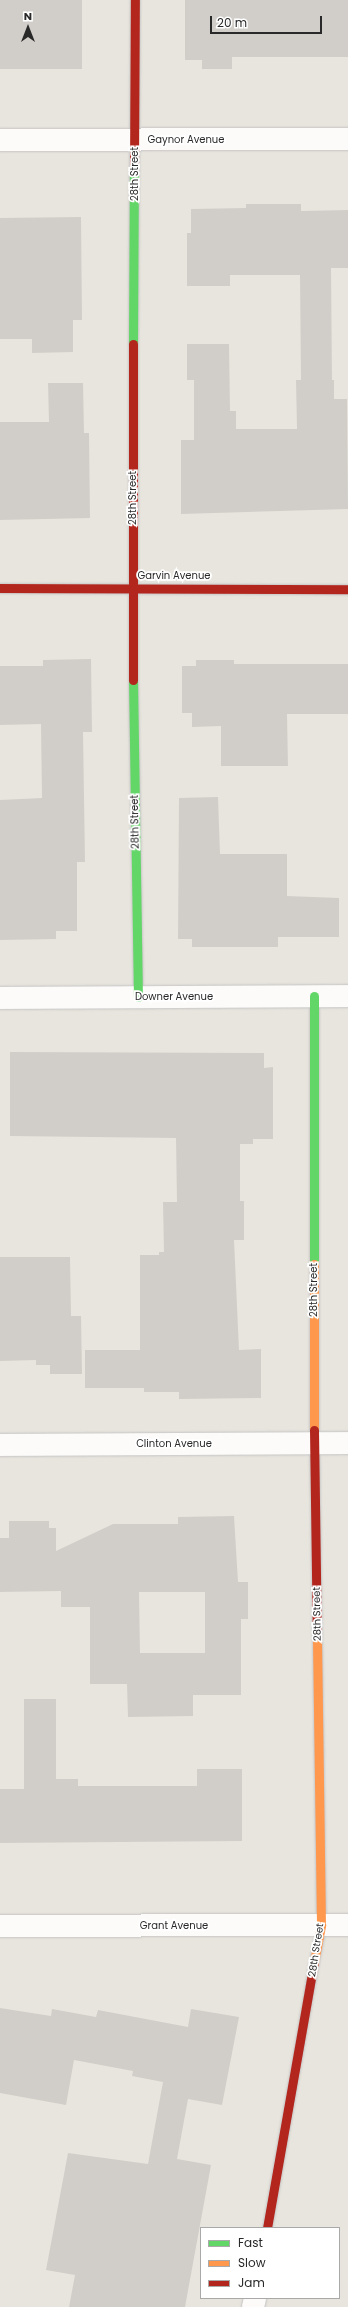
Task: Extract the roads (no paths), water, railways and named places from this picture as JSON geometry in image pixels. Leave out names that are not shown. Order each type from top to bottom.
[{"type":"street","name":"28th Street","points":[[135,0],[136,140],[132,587],[138,997]]},
{"type":"street","name":"Gaynor Avenue","points":[[0,140],[348,139]]},
{"type":"street","name":"Garvin Avenue","points":[[0,588],[132,587],[348,589]]},
{"type":"street","name":"28th Street","points":[[267,2227],[321,1925],[314,1444],[314,996]]},
{"type":"street","name":"Downer Avenue","points":[[0,998],[348,996]]},
{"type":"street","name":"Clinton Avenue","points":[[0,1445],[348,1443]]},
{"type":"street","name":"Grant Avenue","points":[[0,1926],[348,1925]]}]
